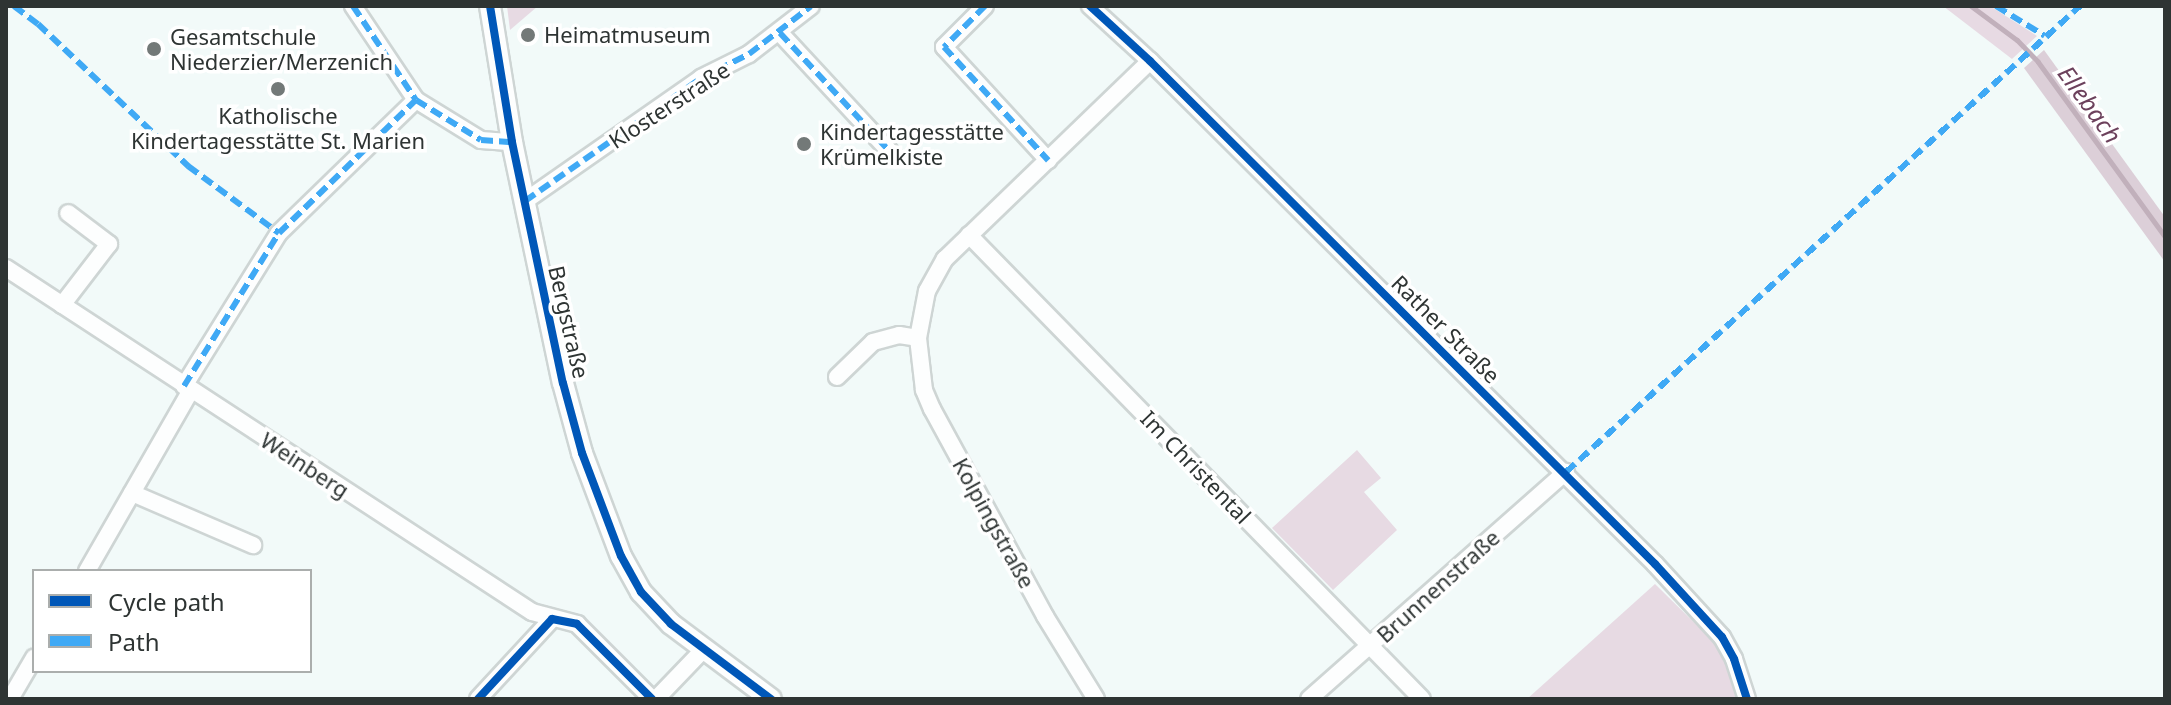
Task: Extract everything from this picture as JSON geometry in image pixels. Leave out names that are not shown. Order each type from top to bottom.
[{"type":"street","points":[[353,6],[416,100],[481,140],[512,142]]},
{"type":"street","name":"Bergstraße","points":[[490,6],[512,142],[543,298],[582,453],[629,576],[671,624],[771,699]]},
{"type":"street","name":"Klosterstraße","points":[[525,201],[701,78],[749,54],[780,33],[811,6]]},
{"type":"street","points":[[985,6],[944,47],[1048,160]]},
{"type":"street","name":"Rather Straße","points":[[1090,6],[1150,61],[1566,472],[1722,637],[1734,659],[1747,699]]},
{"type":"street","points":[[780,33],[895,157]]},
{"type":"street","name":"Kolpingstraße","points":[[1096,699],[1045,616],[932,409],[922,378],[918,338],[922,310],[934,274],[969,235],[1150,61]]},
{"type":"street","points":[[88,569],[188,388],[279,233],[416,100]]},
{"type":"street","points":[[62,305],[109,244],[68,213]]},
{"type":"street","name":"Im Christental","points":[[969,235],[1422,699]]},
{"type":"street","name":"Weinberg","points":[[6,268],[532,612],[577,624],[654,699]]},
{"type":"street","points":[[837,377],[873,342],[899,335],[918,338]]},
{"type":"street","name":"Brunnenstraße","points":[[1309,699],[1566,472]]},
{"type":"street","points":[[132,493],[253,545]]},
{"type":"street","points":[[478,699],[552,619]]},
{"type":"street","points":[[654,699],[703,650]]},
{"type":"street","points":[[10,699],[32,661]]},
{"type":"shaded area","points":[[507,6],[538,6],[510,30]]},
{"type":"shaded area","points":[[1943,6],[1990,6],[2037,36],[2012,59]]},
{"type":"shaded area","points":[[2044,50],[2165,217],[2165,262],[2024,68]]},
{"type":"shaded area","points":[[1357,450],[1381,478],[1364,492],[1397,530],[1333,590],[1272,528]]},
{"type":"shaded area","points":[[1655,584],[1719,647],[1727,660],[1737,699],[1527,699]]},
{"type":"waterway","name":"Ellebach","points":[[1971,6],[2017,40],[2038,62],[2165,237]]},
{"type":"marked path","points":[[14,6],[38,24],[188,166],[279,233]]},
{"type":"marked path","points":[[353,6],[416,100],[481,140],[512,142]]},
{"type":"marked path","points":[[525,201],[701,78],[749,54],[811,6]]},
{"type":"marked path","points":[[985,6],[944,47],[1048,160]]},
{"type":"marked path","points":[[1996,6],[2045,36]]},
{"type":"marked path","points":[[1566,472],[2080,6]]},
{"type":"marked path","points":[[780,33],[895,157]]},
{"type":"marked path","points":[[184,386],[279,233],[416,100]]},
{"type":"cycle path","points":[[490,6],[512,142],[563,383],[582,453],[621,556],[641,592],[671,624],[771,699]]},
{"type":"cycle path","points":[[1090,6],[1150,61],[1655,564],[1722,637],[1734,659],[1747,699]]},
{"type":"cycle path","points":[[478,699],[552,619],[577,624],[652,699]]},
{"type":"place","name":"Heimatmuseum","points":[[528,35]]},
{"type":"place","name":"Gesamtschule Niederzier/Merzenich","points":[[154,49]]},
{"type":"place","name":"Katholische Kindertagesstätte St. Marien","points":[[278,89]]},
{"type":"place","name":"Kindertagesstätte Krümelkiste","points":[[804,144]]}]
